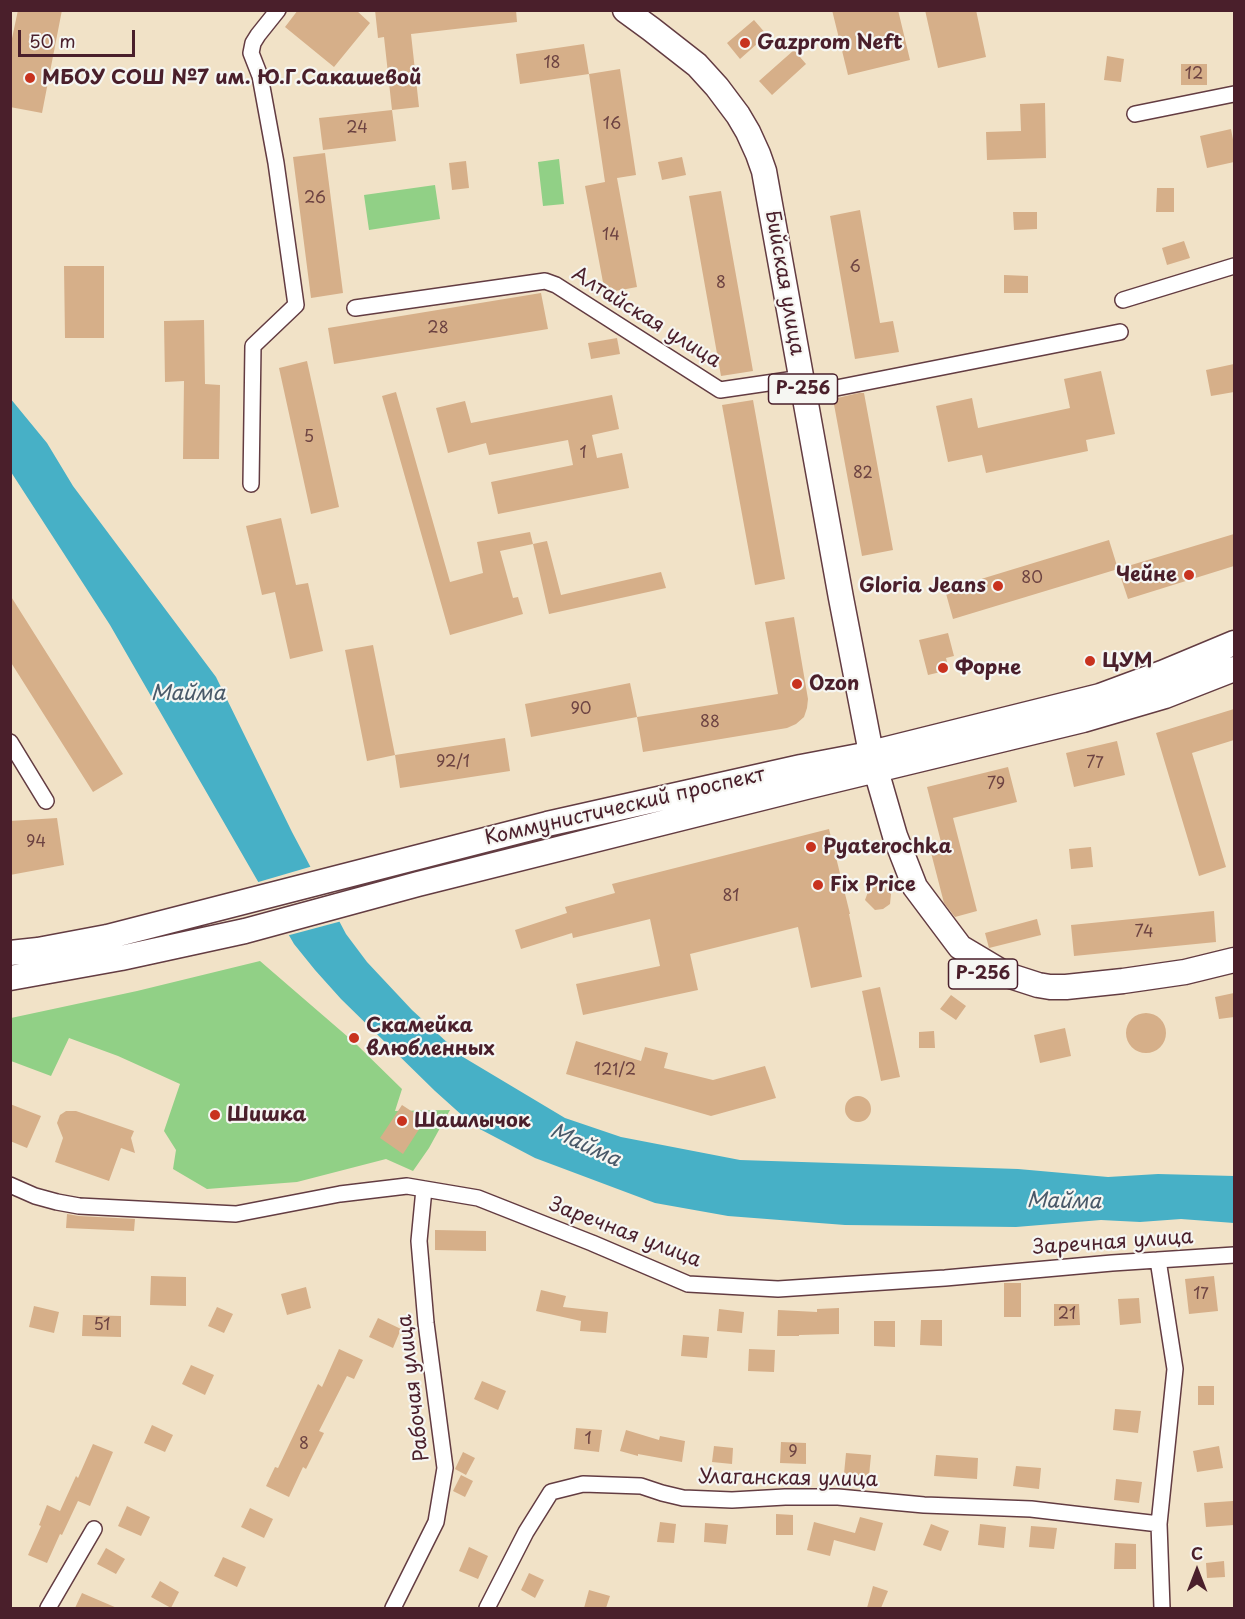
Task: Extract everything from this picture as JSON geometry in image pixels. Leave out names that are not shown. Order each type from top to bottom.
[{"type":"main road","name":"Бийская улица","points":[[625,10],[697,65],[717,87],[748,132],[764,171],[795,379],[868,763]]},
{"type":"main road","name":"Коммунистический проспект","points":[[10,978],[245,931],[868,763],[1100,696],[1234,643]]},
{"type":"main road","name":"Коммунистический проспект","points":[[10,953],[107,937],[626,805],[801,767],[868,763],[1083,720],[1165,696],[1234,669]]},
{"type":"main road","name":"Р-256","points":[[868,763],[915,887],[960,947],[990,966],[1022,981],[1050,987],[1066,987],[1174,973],[1234,960]]},
{"type":"main road","name":"Р-256","points":[[868,763],[886,843],[905,889],[928,923],[957,958],[979,972],[1022,991],[1061,998],[1187,983],[1234,973]]},
{"type":"street","points":[[251,484],[253,346],[296,305],[276,163],[260,76],[251,53],[262,30],[278,10]]},
{"type":"street","points":[[1135,114],[1234,94]]},
{"type":"street","points":[[1124,300],[1234,266]]},
{"type":"street","name":"Алтайская улица","points":[[355,308],[545,281],[556,285],[720,390],[795,379]]},
{"type":"street","points":[[795,379],[816,392],[1120,332]]},
{"type":"street","points":[[10,742],[46,801]]},
{"type":"street","name":"Заречная улица","points":[[10,1185],[35,1196],[79,1206],[236,1214],[351,1193],[407,1186],[478,1198],[688,1284],[778,1289],[1234,1255]]},
{"type":"street","name":"Рабочая улица","points":[[393,1608],[436,1522],[445,1468],[426,1323],[419,1241],[424,1189]]},
{"type":"street","points":[[1158,1260],[1175,1369],[1159,1524],[1162,1608]]},
{"type":"street","name":"Улаганская улица","points":[[487,1608],[526,1532],[550,1492],[583,1484],[641,1486],[683,1498],[732,1500],[838,1497],[924,1505],[1031,1509],[1159,1524]]},
{"type":"street","points":[[48,1608],[94,1529]]},
{"type":"green space","points":[[559,159],[564,204],[543,206],[538,162]]},
{"type":"green space","points":[[435,185],[440,219],[369,230],[364,195]]},
{"type":"green space","points":[[260,961],[355,1043],[402,1089],[395,1111],[450,1110],[413,1171],[386,1159],[297,1182],[207,1189],[173,1169],[176,1150],[164,1131],[180,1084],[118,1056],[69,1038],[51,1076],[11,1061],[11,1018]]},
{"type":"water","name":"Майма","points":[[10,398],[47,443],[73,486],[216,677],[292,832],[346,934],[367,962],[412,1010],[463,1057],[565,1118],[621,1137],[740,1160],[1018,1169],[1108,1177],[1158,1174],[1234,1176],[1234,1223],[1181,1219],[1140,1222],[1101,1220],[1016,1227],[845,1225],[728,1216],[655,1203],[535,1158],[474,1126],[341,999],[294,944],[110,625],[11,472]]},
{"type":"pier","points":[[313,866],[342,921],[286,936],[255,883]]},
{"type":"building","name":"МБОУ СОШ №7 им. Ю.Г.Сакашевой","points":[[18,10],[62,10],[42,113],[10,107],[10,48]]},
{"type":"building","points":[[298,10],[356,10],[370,23],[334,67],[285,27]]},
{"type":"building","points":[[375,10],[516,10],[517,22],[411,34],[419,107],[392,110],[384,37],[378,38]]},
{"type":"building","points":[[832,10],[898,10],[910,60],[848,75]]},
{"type":"building","points":[[925,10],[976,10],[986,57],[938,68]]},
{"type":"building","points":[[754,20],[767,35],[740,59],[727,43]]},
{"type":"building","points":[[584,44],[589,74],[520,84],[516,54]]},
{"type":"building","points":[[794,50],[806,64],[772,95],[759,81]]},
{"type":"building","points":[[1107,56],[1124,59],[1121,82],[1104,80]]},
{"type":"building","points":[[1181,64],[1207,64],[1207,85],[1181,85]]},
{"type":"building","points":[[620,69],[636,175],[617,178],[637,287],[605,293],[585,186],[605,182],[589,74]]},
{"type":"building","points":[[1045,103],[1046,158],[987,160],[986,132],[1021,131],[1020,104]]},
{"type":"building","points":[[392,110],[396,141],[323,150],[319,118]]},
{"type":"building","points":[[1231,129],[1234,162],[1207,168],[1200,136]]},
{"type":"building","points":[[325,153],[343,293],[311,298],[293,157]]},
{"type":"building","points":[[682,157],[686,175],[662,180],[658,162]]},
{"type":"building","points":[[466,161],[469,188],[452,190],[449,163]]},
{"type":"building","points":[[1157,188],[1174,188],[1174,212],[1156,212]]},
{"type":"building","points":[[721,191],[753,371],[721,376],[689,196]]},
{"type":"building","points":[[860,210],[880,323],[893,321],[899,352],[855,359],[830,216]]},
{"type":"building","points":[[1013,212],[1037,212],[1037,229],[1014,230]]},
{"type":"building","points":[[1184,241],[1190,258],[1167,265],[1162,248]]},
{"type":"building","points":[[64,266],[104,266],[104,338],[65,338]]},
{"type":"building","points":[[1004,275],[1028,276],[1028,293],[1004,293]]},
{"type":"building","points":[[541,293],[548,329],[334,364],[328,328]]},
{"type":"building","points":[[204,320],[205,384],[220,385],[219,459],[183,459],[184,381],[165,382],[164,321]]},
{"type":"building","points":[[617,338],[620,354],[591,359],[588,343]]},
{"type":"building","points":[[307,361],[339,507],[311,514],[279,368]]},
{"type":"building","points":[[1234,364],[1234,392],[1211,396],[1206,370]]},
{"type":"building","points":[[1101,371],[1115,434],[1086,440],[1088,451],[986,473],[982,455],[948,462],[936,406],[972,398],[978,428],[1070,408],[1064,379]]},
{"type":"building","points":[[396,392],[450,582],[483,573],[477,542],[530,532],[533,544],[500,551],[513,598],[518,597],[523,614],[450,635],[382,396]]},
{"type":"building","points":[[864,393],[893,550],[862,556],[833,399]]},
{"type":"building","points":[[612,395],[619,429],[592,435],[597,458],[622,453],[629,488],[498,514],[491,482],[573,465],[568,440],[489,455],[486,443],[448,453],[436,408],[465,401],[471,423]]},
{"type":"building","points":[[753,400],[785,579],[755,585],[722,405]]},
{"type":"building","points":[[281,518],[296,585],[308,583],[323,651],[290,659],[275,592],[262,595],[246,526]]},
{"type":"building","points":[[1234,534],[1234,566],[1128,599],[1118,569]]},
{"type":"building","points":[[1109,540],[1118,569],[953,619],[945,590]]},
{"type":"building","points":[[547,541],[561,595],[661,572],[666,588],[549,614],[533,544]]},
{"type":"building","points":[[10,595],[123,774],[93,792],[10,661]]},
{"type":"building","points":[[794,617],[808,699],[804,717],[787,728],[643,752],[637,717],[778,694],[765,622]]},
{"type":"building","points":[[948,633],[954,656],[946,658],[949,670],[928,675],[919,640]]},
{"type":"building","points":[[373,645],[395,755],[367,761],[345,650]]},
{"type":"building","points":[[630,683],[637,717],[531,737],[525,704]]},
{"type":"building","points":[[1234,709],[1234,740],[1192,753],[1226,867],[1199,876],[1156,733]]},
{"type":"building","points":[[505,738],[510,771],[400,788],[395,755]]},
{"type":"building","points":[[1117,741],[1125,775],[1074,787],[1066,753]]},
{"type":"building","points":[[1008,767],[1017,802],[953,818],[977,911],[955,917],[944,903],[929,845],[941,842],[927,787]]},
{"type":"building","points":[[57,818],[64,865],[10,875],[10,821]]},
{"type":"building","points":[[829,829],[850,914],[862,977],[811,988],[798,927],[690,954],[698,990],[583,1015],[576,984],[660,966],[650,919],[573,938],[572,933],[521,949],[515,930],[567,913],[565,907],[615,893],[612,884]]},
{"type":"building","points":[[1091,847],[1093,867],[1071,869],[1069,849]]},
{"type":"building","points":[[874,886],[882,886],[891,894],[890,904],[883,909],[875,910],[865,900],[868,892]]},
{"type":"building","points":[[1214,911],[1216,942],[1074,956],[1071,925]]},
{"type":"building","points":[[1037,919],[1041,935],[989,948],[985,933]]},
{"type":"building","points":[[880,987],[900,1077],[881,1081],[862,991]]},
{"type":"building","points":[[1234,993],[1234,1017],[1219,1019],[1215,997]]},
{"type":"building","points":[[951,995],[966,1006],[956,1020],[940,1009]]},
{"type":"building","points":[[1146,1013],[1160,1019],[1166,1033],[1160,1047],[1146,1053],[1132,1047],[1126,1033],[1132,1019]]},
{"type":"building","points":[[1065,1028],[1071,1056],[1040,1063],[1034,1035]]},
{"type":"building","points":[[934,1031],[935,1048],[919,1048],[919,1032]]},
{"type":"building","points":[[576,1041],[641,1061],[645,1047],[668,1053],[664,1068],[713,1080],[765,1066],[776,1098],[711,1116],[566,1074]]},
{"type":"building","points":[[858,1096],[867,1100],[871,1109],[867,1118],[858,1122],[849,1118],[845,1109],[849,1100]]},
{"type":"building","points":[[10,1104],[41,1116],[27,1148],[10,1141]]},
{"type":"building","points":[[402,1105],[425,1120],[403,1154],[380,1138]]},
{"type":"building","points":[[66,1111],[76,1111],[134,1131],[131,1138],[135,1153],[121,1148],[109,1181],[55,1162],[63,1138],[57,1123],[60,1115]]},
{"type":"building","points":[[67,1214],[135,1219],[134,1231],[66,1228]]},
{"type":"building","points":[[435,1230],[486,1231],[486,1251],[435,1250]]},
{"type":"building","points":[[151,1276],[186,1277],[186,1306],[150,1305]]},
{"type":"building","points":[[1214,1276],[1218,1311],[1189,1314],[1185,1279]]},
{"type":"building","points":[[1004,1283],[1021,1283],[1021,1317],[1004,1317]]},
{"type":"building","points":[[306,1287],[311,1308],[287,1315],[281,1294]]},
{"type":"building","points":[[541,1290],[566,1296],[563,1307],[608,1312],[606,1333],[580,1331],[581,1321],[536,1311]]},
{"type":"building","points":[[1139,1298],[1141,1323],[1120,1325],[1118,1299]]},
{"type":"building","points":[[1054,1304],[1079,1304],[1080,1325],[1054,1326]]},
{"type":"building","points":[[34,1306],[59,1312],[54,1333],[29,1327]]},
{"type":"building","points":[[217,1307],[233,1314],[224,1333],[208,1326]]},
{"type":"building","points":[[839,1308],[839,1334],[777,1336],[778,1310],[817,1312],[817,1309]]},
{"type":"building","points":[[719,1309],[744,1312],[742,1333],[717,1331]]},
{"type":"building","points":[[83,1315],[121,1316],[121,1337],[82,1336]]},
{"type":"building","points":[[378,1318],[401,1329],[393,1348],[369,1337]]},
{"type":"building","points":[[921,1320],[942,1320],[942,1346],[920,1345]]},
{"type":"building","points":[[874,1321],[895,1321],[895,1347],[874,1346]]},
{"type":"building","points":[[683,1335],[709,1337],[707,1358],[681,1356]]},
{"type":"building","points":[[339,1349],[363,1360],[354,1379],[347,1376],[319,1431],[324,1433],[306,1469],[303,1467],[289,1497],[266,1486],[275,1467],[278,1468],[318,1384],[322,1387]]},
{"type":"building","points":[[749,1349],[775,1350],[774,1372],[748,1371]]},
{"type":"building","points":[[191,1365],[214,1375],[205,1395],[182,1384]]},
{"type":"building","points":[[482,1381],[506,1391],[498,1410],[474,1399]]},
{"type":"building","points":[[1198,1386],[1214,1386],[1214,1405],[1198,1405]]},
{"type":"building","points":[[1115,1409],[1141,1411],[1138,1433],[1113,1430]]},
{"type":"building","points":[[152,1425],[173,1435],[165,1452],[144,1443]]},
{"type":"building","points":[[576,1428],[602,1430],[599,1452],[574,1449]]},
{"type":"building","points":[[626,1430],[659,1440],[660,1436],[685,1441],[682,1462],[620,1451]]},
{"type":"building","points":[[781,1442],[806,1443],[806,1464],[780,1463]]},
{"type":"building","points":[[93,1444],[113,1452],[90,1506],[78,1501],[47,1563],[28,1555],[41,1526],[39,1525],[47,1505],[60,1511]]},
{"type":"building","points":[[714,1446],[733,1448],[732,1464],[712,1462]]},
{"type":"building","points":[[1219,1446],[1223,1468],[1197,1472],[1193,1451]]},
{"type":"building","points":[[463,1452],[475,1458],[466,1475],[455,1469]]},
{"type":"building","points":[[846,1453],[871,1455],[869,1476],[844,1474]]},
{"type":"building","points":[[936,1455],[978,1458],[977,1479],[934,1476]]},
{"type":"building","points":[[1016,1466],[1041,1468],[1039,1489],[1013,1486]]},
{"type":"building","points":[[461,1475],[473,1481],[465,1497],[453,1491]]},
{"type":"building","points":[[1116,1479],[1142,1482],[1139,1503],[1114,1500]]},
{"type":"building","points":[[1233,1501],[1234,1525],[1206,1527],[1204,1503]]},
{"type":"building","points":[[127,1506],[150,1517],[141,1536],[118,1526]]},
{"type":"building","points":[[250,1508],[273,1519],[264,1538],[241,1527]]},
{"type":"building","points":[[776,1514],[793,1515],[793,1535],[776,1535]]},
{"type":"building","points":[[860,1517],[883,1523],[875,1551],[834,1540],[830,1556],[807,1550],[814,1522],[855,1533]]},
{"type":"building","points":[[660,1522],[676,1524],[674,1543],[657,1542]]},
{"type":"building","points":[[705,1523],[728,1525],[726,1544],[704,1542]]},
{"type":"building","points":[[931,1524],[949,1531],[941,1551],[923,1545]]},
{"type":"building","points":[[980,1524],[1006,1527],[1004,1548],[978,1545]]},
{"type":"building","points":[[1031,1526],[1057,1528],[1054,1549],[1029,1547]]},
{"type":"building","points":[[1115,1543],[1136,1544],[1136,1569],[1114,1569]]},
{"type":"building","points":[[469,1547],[488,1556],[478,1579],[459,1571]]},
{"type":"building","points":[[106,1548],[125,1559],[116,1574],[97,1564]]},
{"type":"building","points":[[223,1557],[246,1567],[237,1587],[214,1576]]},
{"type":"building","points":[[1224,1561],[1225,1577],[1207,1578],[1206,1563]]},
{"type":"building","points":[[529,1573],[544,1580],[535,1598],[521,1590]]},
{"type":"building","points":[[160,1581],[179,1592],[171,1608],[151,1597]]},
{"type":"building","points":[[873,1586],[888,1591],[881,1608],[867,1608]]},
{"type":"building","points":[[589,1590],[610,1596],[606,1608],[584,1608]]},
{"type":"building","points":[[82,1593],[117,1608],[75,1608]]},
{"type":"place","name":"Gazprom Neft","points":[[745,43]]},
{"type":"place","name":"МБОУ СОШ №7 им. Ю.Г.Сакашевой","points":[[30,78]]},
{"type":"place","name":"Чейне","points":[[1189,575]]},
{"type":"place","name":"Gloria Jeans","points":[[998,586]]},
{"type":"place","name":"ЦУМ","points":[[1090,661]]},
{"type":"place","name":"Форне","points":[[943,668]]},
{"type":"place","name":"Ozon","points":[[797,684]]},
{"type":"place","name":"Pyaterochka","points":[[811,847]]},
{"type":"place","name":"Fix Price","points":[[818,885]]},
{"type":"place","name":"Скамейка влюбленных","points":[[354,1038]]},
{"type":"place","name":"Шишка","points":[[215,1115]]},
{"type":"place","name":"Шашлычок","points":[[402,1121]]}]
